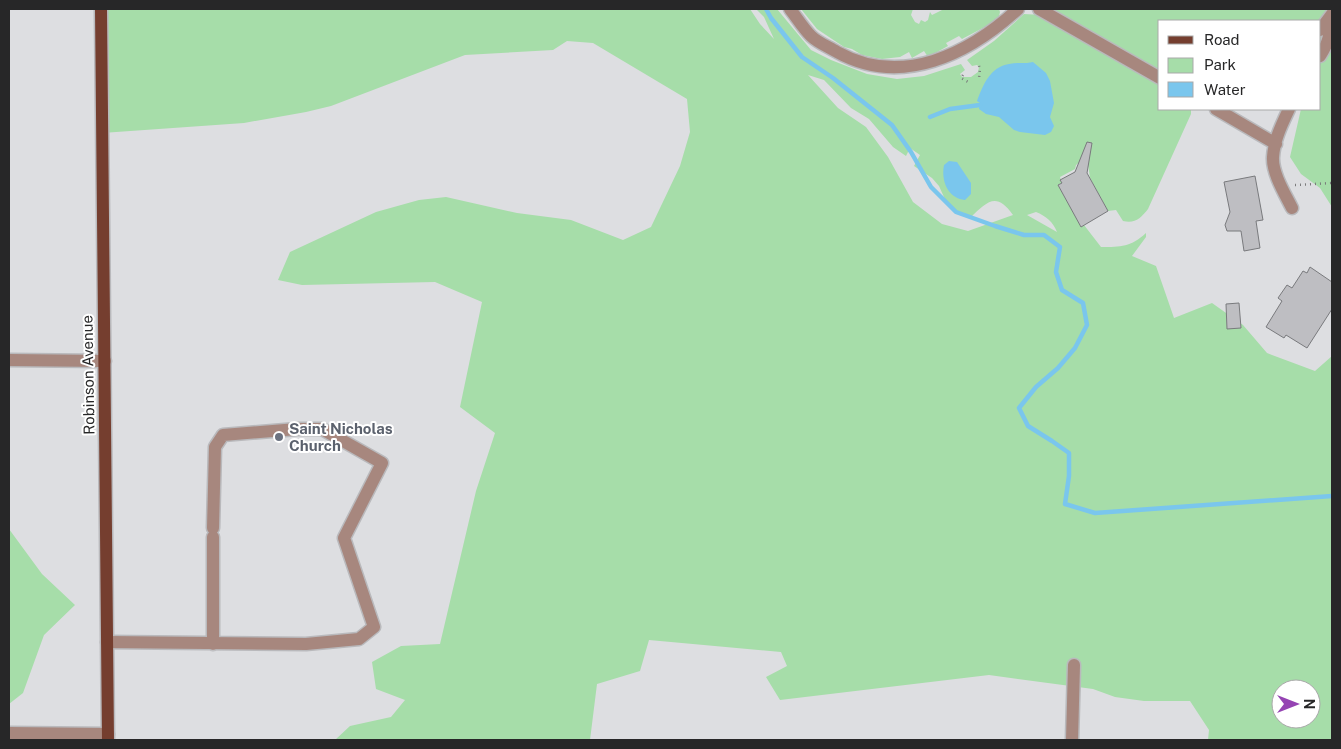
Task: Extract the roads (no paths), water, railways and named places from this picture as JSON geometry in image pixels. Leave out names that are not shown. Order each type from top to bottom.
[{"type":"main road","name":"Robinson Avenue","points":[[101,9],[108,737]]},
{"type":"street","points":[[790,9],[812,38],[847,57],[885,68],[926,64],[960,52],[1002,24],[1018,9]]},
{"type":"street","points":[[1039,9],[1158,77]]},
{"type":"street","points":[[1321,28],[1332,11]]},
{"type":"street","points":[[1321,54],[1330,38],[1332,11]]},
{"type":"street","points":[[1218,110],[1276,144]]},
{"type":"street","points":[[1289,110],[1278,134],[1273,158],[1281,186],[1292,208]]},
{"type":"street","points":[[9,360],[105,361]]},
{"type":"street","points":[[107,642],[213,644],[306,644],[358,639],[374,627],[344,538],[382,463],[322,429],[297,429],[223,435],[215,447],[213,644]]},
{"type":"street","points":[[1072,740],[1074,665]]},
{"type":"street","points":[[9,733],[108,737]]},
{"type":"water","points":[[1033,62],[1046,73],[1050,81],[1054,103],[1050,117],[1054,126],[1051,132],[1045,135],[1014,130],[999,117],[986,114],[979,109],[980,103],[977,101],[988,78],[997,69],[1012,63]]},
{"type":"water","points":[[949,161],[957,162],[971,183],[971,194],[965,200],[954,196],[947,187],[943,171],[944,165]]},
{"type":"waterway","points":[[766,9],[802,57],[833,78],[892,125],[911,152],[931,187],[956,212],[1024,235],[1044,235],[1060,247],[1056,272],[1062,290],[1083,303],[1087,325],[1075,348],[1058,368],[1036,387],[1019,408],[1028,426],[1069,453],[1069,476],[1065,504],[1095,513],[1332,496]]},
{"type":"waterway","points":[[930,117],[950,109],[980,105]]},
{"type":"place","name":"Saint Nicholas Church","points":[[279,437]]}]
